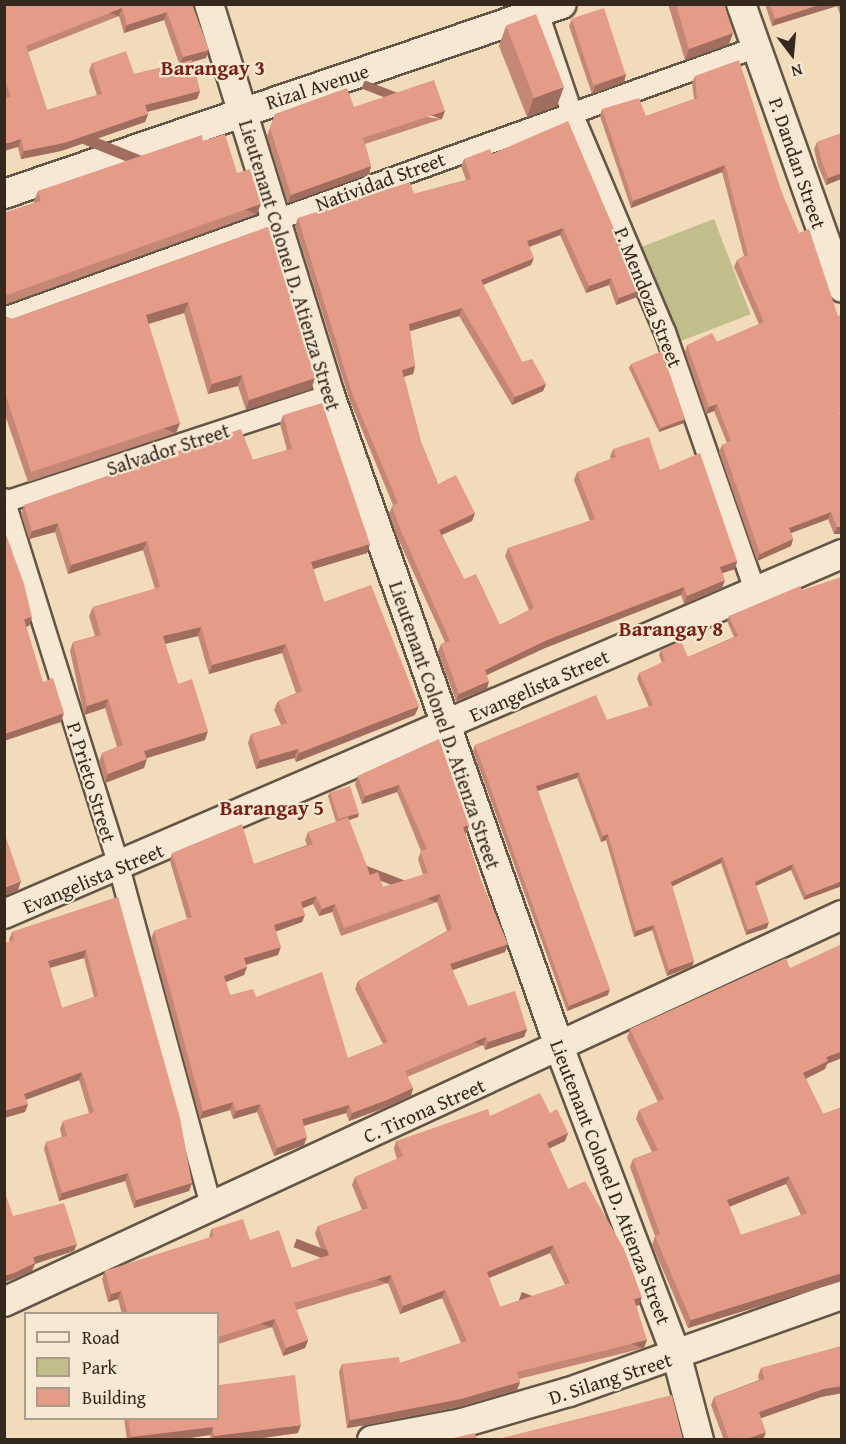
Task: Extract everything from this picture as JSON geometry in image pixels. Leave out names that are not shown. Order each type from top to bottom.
[{"type":"street","name":"Lieutenant Colonel D. Atienza Street","points":[[209,4],[330,395],[444,727],[560,1049],[677,1357],[699,1440]]},
{"type":"street","name":"P. Dandan Street","points":[[741,4],[842,288]]},
{"type":"street","name":"Rizal Avenue","points":[[4,194],[545,7]]},
{"type":"street","name":"P. Mendoza Street","points":[[545,7],[572,113],[665,332],[755,591]]},
{"type":"street","name":"Natividad Street","points":[[4,318],[757,47]]},
{"type":"street","name":"Salvador Street","points":[[5,501],[330,395]]},
{"type":"street","name":"P. Prieto Street","points":[[5,501],[119,867],[211,1206]]},
{"type":"street","name":"Evangelista Street","points":[[4,914],[119,867],[842,554]]},
{"type":"street","name":"C. Tirona Street","points":[[4,1302],[560,1049],[842,915]]},
{"type":"street","name":"D. Silang Street","points":[[372,1440],[462,1423],[677,1357],[842,1295]]},
{"type":"green space","points":[[714,219],[751,314],[678,342],[641,247]]},
{"type":"building","points":[[4,4],[192,4],[209,50],[183,57],[167,12],[127,25],[122,8],[26,46],[47,110],[102,94],[92,63],[126,51],[134,74],[192,60],[200,91],[145,105],[148,114],[64,143],[24,151],[21,139],[4,144],[4,98],[11,97],[4,78]]},
{"type":"building","points":[[676,4],[724,4],[733,33],[689,49]]},
{"type":"building","points":[[770,4],[822,4],[775,19]]},
{"type":"building","points":[[604,8],[626,75],[593,85],[572,19]]},
{"type":"building","points":[[536,14],[564,87],[534,98],[506,25]]},
{"type":"building","points":[[739,60],[782,193],[799,233],[809,229],[838,316],[842,314],[842,412],[839,413],[842,420],[842,527],[837,527],[831,512],[789,528],[793,539],[760,554],[722,445],[731,441],[717,404],[709,407],[687,345],[712,333],[717,342],[764,322],[737,260],[748,255],[725,165],[633,201],[602,109],[639,98],[646,116],[697,98],[695,76]]},
{"type":"building","points":[[434,80],[445,111],[363,138],[371,166],[291,195],[270,128],[275,114],[347,88],[354,107]]},
{"type":"building","points":[[568,121],[640,290],[619,298],[611,278],[589,286],[563,228],[527,241],[534,258],[481,280],[522,362],[532,359],[546,384],[515,397],[462,308],[409,324],[415,366],[402,370],[421,442],[438,484],[456,475],[475,513],[439,530],[464,579],[476,574],[500,625],[534,608],[508,548],[595,519],[577,472],[616,457],[613,449],[649,437],[660,470],[700,453],[737,561],[720,567],[725,580],[687,596],[684,587],[547,640],[485,670],[489,681],[459,694],[441,644],[450,641],[399,526],[392,506],[398,503],[352,393],[298,218],[410,182],[414,194],[471,179],[464,159],[490,149],[492,154]]},
{"type":"building","points":[[842,133],[842,173],[828,178],[817,142]]},
{"type":"building","points":[[225,134],[237,173],[250,169],[261,204],[4,296],[4,213],[41,201],[38,191],[202,135],[203,141]]},
{"type":"building","points":[[268,227],[315,378],[249,400],[242,375],[212,384],[188,302],[146,315],[180,423],[31,472],[4,390],[4,316],[12,319]]},
{"type":"building","points":[[662,351],[685,419],[661,428],[631,364]]},
{"type":"building","points":[[322,403],[370,544],[311,562],[324,602],[371,585],[419,706],[299,753],[298,749],[260,760],[251,734],[287,723],[278,701],[302,691],[286,644],[212,665],[201,627],[163,636],[178,684],[192,679],[208,731],[144,751],[147,759],[108,774],[102,753],[123,745],[108,699],[87,706],[73,642],[101,635],[93,607],[160,587],[147,541],[71,565],[58,523],[32,531],[24,505],[241,429],[253,460],[292,449],[283,415]]},
{"type":"building","points":[[4,529],[24,584],[32,617],[24,619],[43,682],[53,678],[64,713],[4,734]]},
{"type":"building","points":[[842,577],[842,881],[806,895],[793,864],[755,882],[769,922],[748,930],[723,857],[671,882],[694,961],[669,970],[654,925],[636,931],[608,834],[603,836],[579,772],[536,786],[610,989],[569,1006],[475,745],[596,695],[607,720],[653,705],[639,673],[665,661],[661,650],[681,641],[688,657],[738,636],[729,616],[800,586],[802,590]]},
{"type":"building","points":[[439,739],[469,825],[463,827],[480,878],[508,944],[450,964],[468,1006],[515,991],[527,1029],[488,1042],[486,1037],[405,1071],[413,1088],[387,1100],[352,1113],[349,1105],[302,1119],[307,1137],[277,1148],[260,1104],[236,1111],[233,1102],[203,1111],[154,931],[192,917],[172,853],[242,824],[254,864],[313,844],[308,832],[348,817],[370,875],[378,872],[383,887],[428,873],[420,851],[427,849],[399,785],[365,796],[358,776]],"holes":[[[440,894],[452,929],[358,981],[388,1042],[348,1058],[322,972],[256,997],[253,989],[230,995],[224,976],[247,967],[244,958],[281,947],[274,925],[305,915],[301,902],[316,896],[322,909],[335,904],[344,928]]]},
{"type":"building","points":[[350,786],[359,813],[339,819],[330,792]]},
{"type":"building","points":[[4,832],[21,881],[4,888]]},
{"type":"building","points":[[118,897],[180,1118],[192,1183],[136,1200],[128,1173],[62,1193],[46,1142],[67,1136],[63,1121],[94,1112],[82,1072],[24,1094],[28,1104],[4,1111],[4,943],[14,940],[12,932]],"holes":[[[86,950],[98,996],[62,1008],[48,961]]]},
{"type":"building","points":[[842,944],[842,1051],[826,1057],[828,1061],[803,1073],[823,1114],[842,1107],[842,1273],[691,1320],[655,1236],[660,1234],[633,1159],[658,1150],[639,1110],[664,1099],[630,1029],[786,958],[790,968]],"holes":[[[789,1176],[807,1213],[741,1235],[727,1200]]]},
{"type":"building","points":[[540,1093],[550,1113],[557,1109],[568,1133],[547,1143],[568,1189],[585,1181],[624,1249],[642,1297],[634,1299],[647,1340],[517,1372],[520,1382],[461,1399],[350,1420],[342,1364],[399,1357],[400,1363],[467,1341],[445,1290],[403,1306],[391,1275],[294,1303],[308,1340],[286,1348],[275,1319],[219,1337],[219,1312],[127,1312],[121,1291],[111,1294],[105,1271],[214,1236],[211,1229],[243,1219],[250,1240],[279,1230],[292,1268],[329,1255],[318,1226],[368,1208],[355,1177],[403,1156],[396,1141],[488,1109],[490,1116]],"holes":[[[553,1245],[570,1283],[500,1307],[487,1272]]]},
{"type":"building","points":[[4,1189],[13,1216],[64,1203],[77,1244],[33,1257],[35,1263],[4,1276]]},
{"type":"building","points":[[842,1346],[842,1386],[823,1389],[759,1412],[766,1432],[744,1440],[729,1440],[714,1397],[765,1379],[761,1368]]},
{"type":"building","points":[[295,1375],[301,1425],[214,1436],[213,1427],[131,1437],[128,1420],[219,1420],[219,1385]]},
{"type":"building","points":[[672,1395],[683,1440],[494,1440]]},
{"type":"building","points":[[475,1433],[477,1440],[445,1440]]},
{"type":"district","name":"Barangay 3","points":[[213,68]]},
{"type":"district","name":"Barangay 8","points":[[671,629]]},
{"type":"district","name":"Barangay 5","points":[[272,808]]}]
